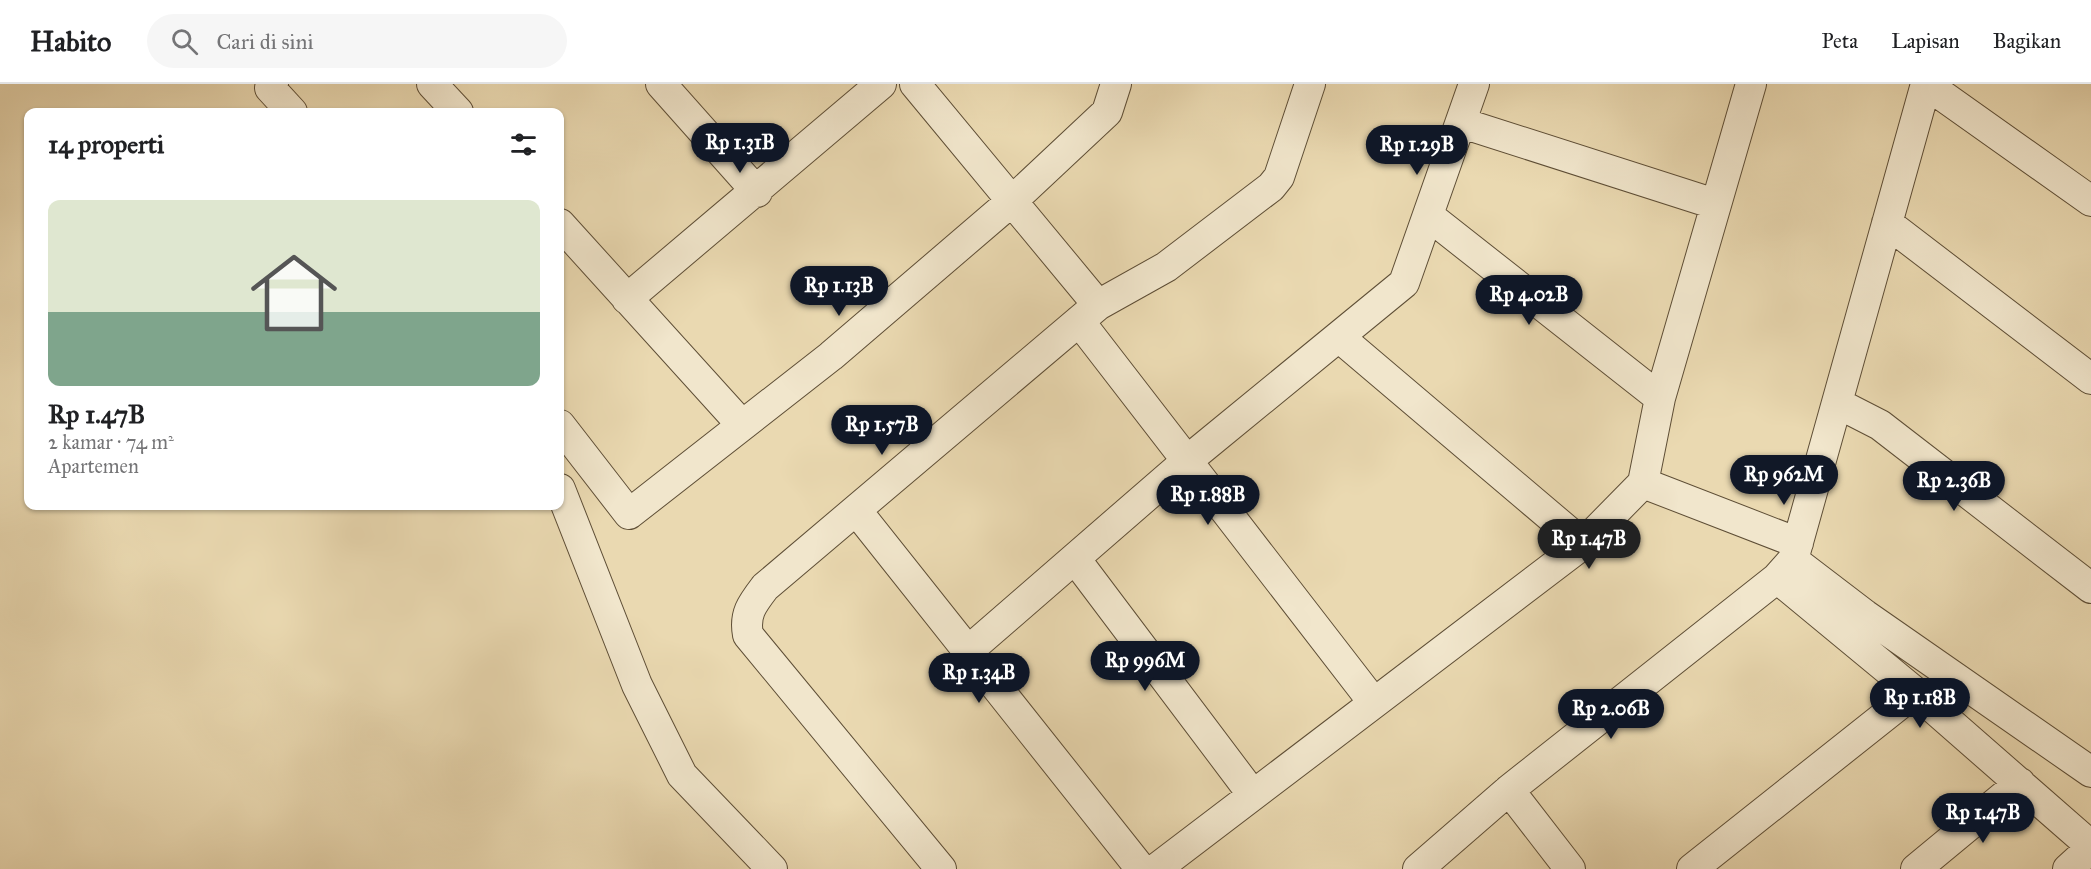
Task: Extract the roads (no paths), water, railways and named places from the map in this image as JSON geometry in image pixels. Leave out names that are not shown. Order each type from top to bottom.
[{"type":"street","points":[[432,84],[454,108]]},
{"type":"street","points":[[661,84],[757,192]]},
{"type":"street","points":[[627,298],[757,192],[881,84]]},
{"type":"street","points":[[915,84],[1011,201],[1188,460],[1374,703]]},
{"type":"street","points":[[564,430],[629,514],[831,356],[1011,201],[1107,112],[1116,84]]},
{"type":"street","points":[[941,869],[748,635],[745,618],[765,587],[1088,313],[1166,267],[1271,187],[1279,177],[1310,84]]},
{"type":"street","points":[[968,651],[1076,560],[1188,460],[1340,338],[1404,283],[1462,123],[1473,84]]},
{"type":"street","points":[[1156,869],[1582,544],[1643,483],[1660,398],[1751,84]]},
{"type":"street","points":[[1418,869],[1509,790],[1790,560],[1837,403],[1926,84],[2091,201]]},
{"type":"street","points":[[270,85],[289,108]]},
{"type":"street","points":[[1462,123],[1715,204]]},
{"type":"street","points":[[1429,216],[1660,398]]},
{"type":"street","points":[[1887,223],[2091,379]]},
{"type":"street","points":[[564,228],[742,425]]},
{"type":"street","points":[[1340,338],[1582,544]]},
{"type":"street","points":[[1837,403],[1880,425],[2091,588]]},
{"type":"street","points":[[1643,483],[1790,560],[2091,772]]},
{"type":"street","points":[[564,499],[637,686],[682,775],[772,869]]},
{"type":"street","points":[[856,510],[1141,869]]},
{"type":"street","points":[[1076,560],[1253,795]]},
{"type":"street","points":[[1790,560],[1914,692],[2091,847],[2068,869]]},
{"type":"street","points":[[1692,869],[1914,692]]},
{"type":"street","points":[[1916,869],[2019,783]]},
{"type":"street","points":[[1509,790],[1570,869]]}]
